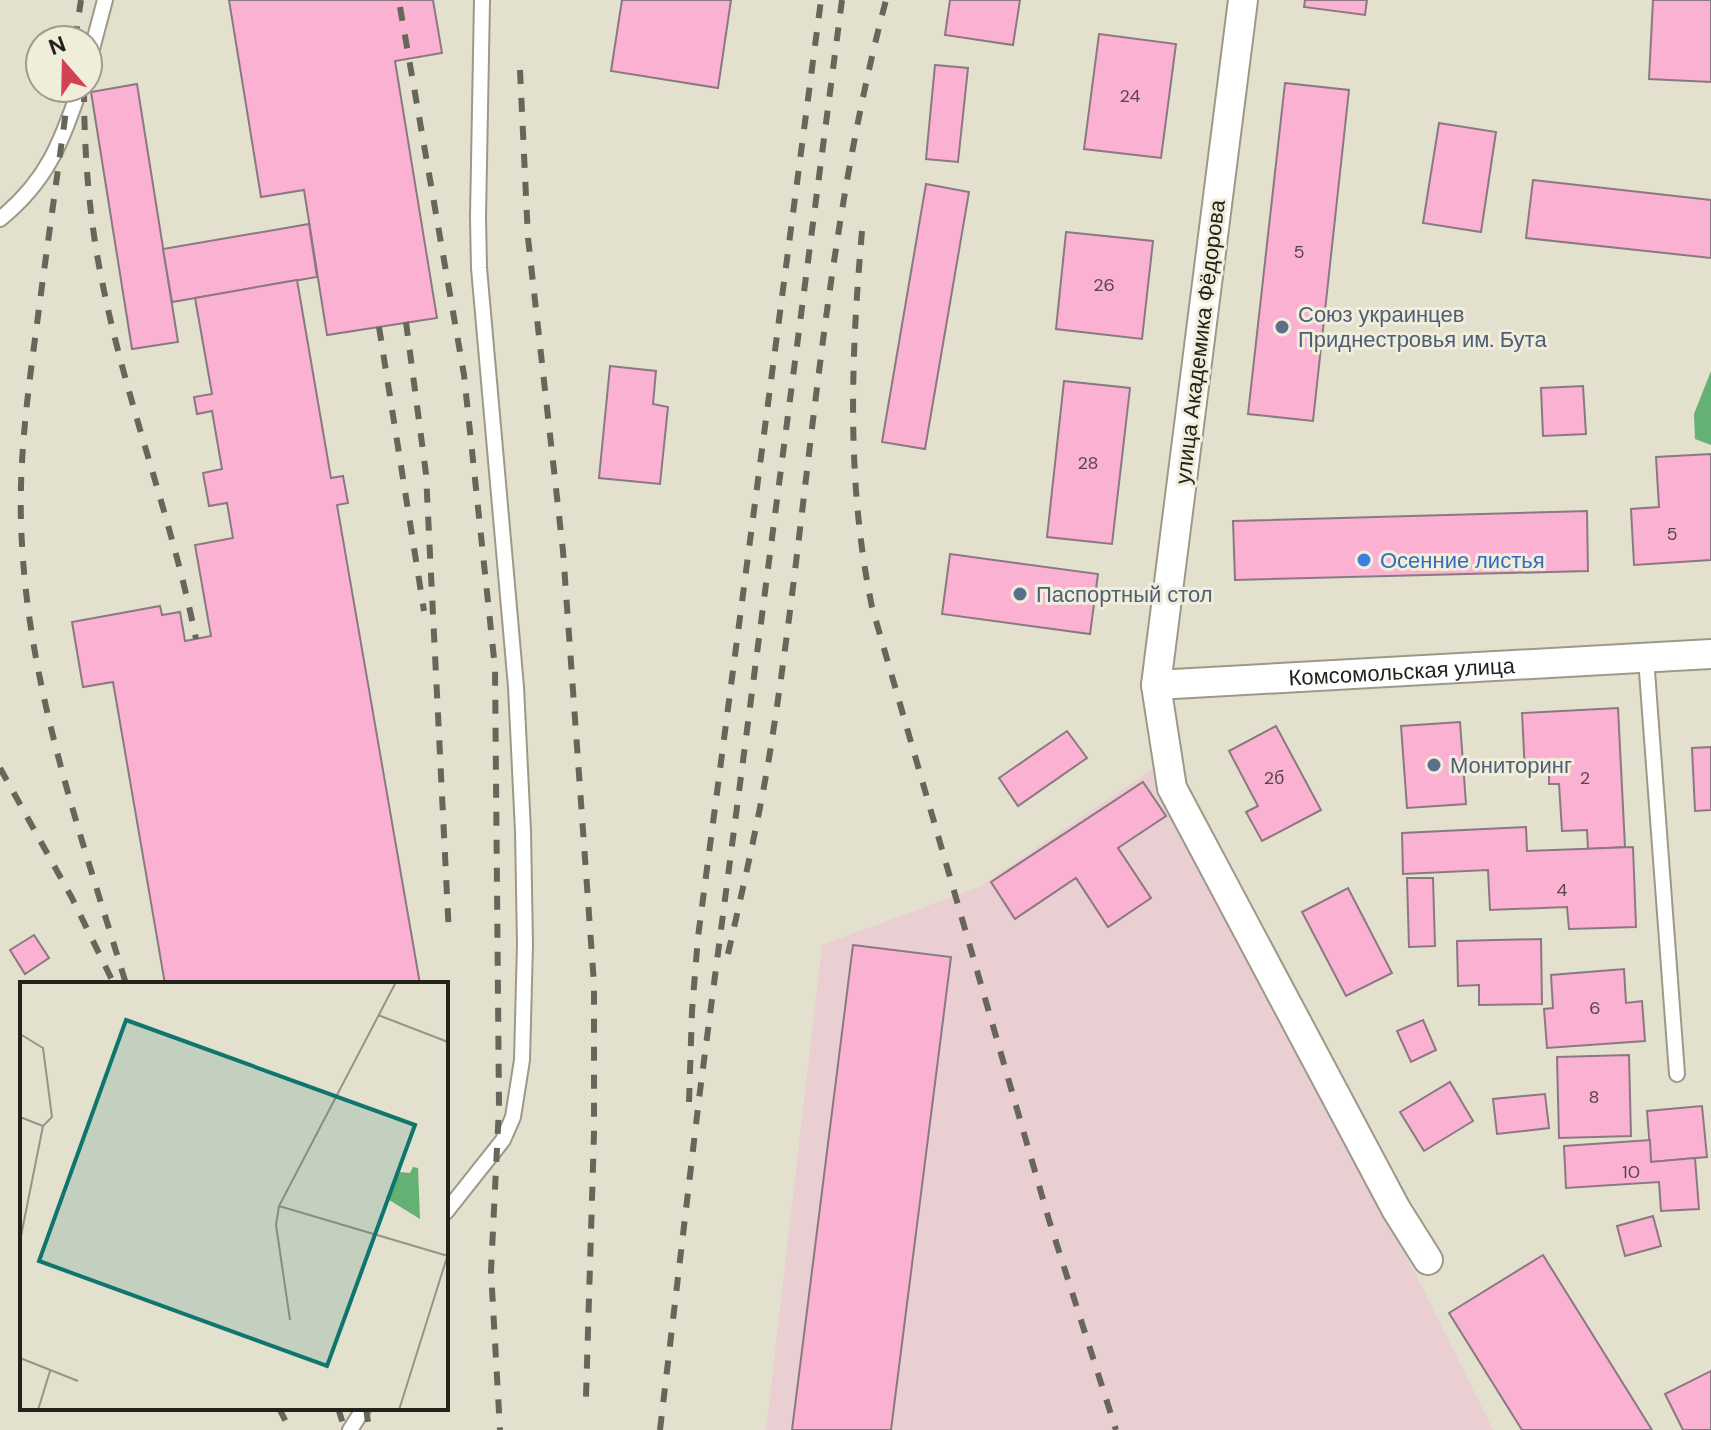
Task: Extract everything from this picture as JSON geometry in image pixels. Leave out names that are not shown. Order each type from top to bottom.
[{"type":"street","name":"улица Академика Фёдорова","points":[[1243,0],[1156,685],[1172,788],[1382,1183],[1428,1260]]},
{"type":"street","name":"Комсомольская улица","points":[[1156,685],[1711,654]]},
{"type":"lane","points":[[99,24],[105,0]]},
{"type":"lane","points":[[448,1210],[497,1151],[513,1117],[522,1060],[523,831],[516,687],[479,268],[482,0]]},
{"type":"lane","points":[[0,219],[41,176],[61,143],[74,104]]},
{"type":"lane","points":[[1646,658],[1677,1074]]},
{"type":"lane","points":[[350,1430],[363,1410]]},
{"type":"shaded area","points":[[1161,763],[1493,1430],[766,1430],[822,945],[979,887]]},
{"type":"green space","points":[[1711,371],[1711,445],[1695,439],[1694,414]]},
{"type":"building","points":[[229,0],[433,0],[442,53],[395,61],[437,318],[327,335],[304,190],[261,197]]},
{"type":"building","points":[[622,0],[731,0],[718,88],[611,71]]},
{"type":"building","points":[[950,0],[1020,0],[1013,45],[945,35]]},
{"type":"building","points":[[1305,0],[1367,0],[1365,15],[1304,7]]},
{"type":"building","points":[[1653,0],[1711,0],[1711,82],[1649,79]]},
{"type":"building","points":[[1099,34],[1176,44],[1161,158],[1084,149]]},
{"type":"building","points":[[935,65],[968,68],[958,162],[926,159]]},
{"type":"building","points":[[1285,83],[1349,90],[1313,421],[1248,414]]},
{"type":"building","points":[[137,84],[178,342],[132,349],[93,104],[104,104],[104,90]]},
{"type":"building","points":[[1439,123],[1496,132],[1481,232],[1423,223]]},
{"type":"building","points":[[1533,180],[1711,200],[1711,258],[1526,238]]},
{"type":"building","points":[[926,184],[969,192],[925,449],[882,442]]},
{"type":"building","points":[[309,224],[317,277],[172,302],[163,249]]},
{"type":"building","points":[[1066,232],[1153,241],[1142,339],[1056,329]]},
{"type":"building","points":[[297,280],[331,478],[343,476],[348,503],[337,505],[420,982],[165,982],[113,682],[83,687],[72,622],[160,606],[162,615],[180,612],[185,641],[211,636],[195,545],[233,538],[227,503],[209,506],[203,473],[222,469],[212,411],[197,414],[194,397],[212,394],[195,298]]},
{"type":"building","points":[[610,366],[656,371],[653,404],[668,407],[660,484],[599,478]]},
{"type":"building","points":[[1064,381],[1130,388],[1112,544],[1047,537]]},
{"type":"building","points":[[1583,386],[1586,434],[1543,436],[1541,388]]},
{"type":"building","points":[[1711,454],[1711,560],[1634,565],[1631,509],[1659,507],[1656,457]]},
{"type":"building","points":[[1587,511],[1588,571],[1235,580],[1233,521]]},
{"type":"building","name":"Паспортный стол","points":[[950,554],[1098,574],[1090,634],[942,614]]},
{"type":"building","points":[[1618,708],[1625,847],[1588,849],[1587,830],[1562,831],[1559,784],[1549,784],[1549,772],[1525,773],[1522,713]]},
{"type":"building","name":"Мониторинг","points":[[1460,722],[1466,804],[1407,808],[1401,726]]},
{"type":"building","points":[[1276,726],[1321,810],[1262,841],[1246,812],[1258,806],[1229,751]]},
{"type":"building","points":[[1067,731],[1087,758],[1018,806],[999,778]]},
{"type":"building","points":[[1711,747],[1711,810],[1695,811],[1692,748]]},
{"type":"building","points":[[1143,782],[1166,816],[1118,848],[1151,898],[1108,927],[1076,878],[1015,919],[991,882]]},
{"type":"building","points":[[1526,827],[1527,851],[1633,847],[1636,927],[1569,929],[1567,907],[1490,910],[1488,870],[1403,874],[1402,833]]},
{"type":"building","points":[[1407,878],[1433,878],[1435,946],[1409,947]]},
{"type":"building","points":[[1348,888],[1392,973],[1346,996],[1302,912]]},
{"type":"building","points":[[34,935],[49,958],[25,974],[10,950]]},
{"type":"building","points":[[1541,939],[1542,1004],[1479,1005],[1479,985],[1458,986],[1457,941]]},
{"type":"building","points":[[853,945],[951,957],[891,1430],[792,1430]]},
{"type":"building","points":[[1624,969],[1626,1003],[1642,1001],[1645,1041],[1547,1048],[1544,1009],[1553,1008],[1551,975]]},
{"type":"building","points":[[1423,1020],[1436,1050],[1411,1062],[1397,1031]]},
{"type":"building","points":[[1629,1055],[1631,1136],[1559,1138],[1557,1057]]},
{"type":"building","points":[[1450,1082],[1473,1121],[1424,1151],[1400,1112]]},
{"type":"building","points":[[1545,1094],[1549,1128],[1497,1134],[1493,1099]]},
{"type":"building","points":[[1702,1106],[1707,1157],[1651,1162],[1647,1111]]},
{"type":"building","points":[[1650,1140],[1651,1162],[1695,1158],[1699,1209],[1661,1211],[1659,1182],[1566,1188],[1564,1146]]},
{"type":"building","points":[[1653,1216],[1661,1246],[1625,1256],[1617,1226]]},
{"type":"building","points":[[1543,1255],[1652,1430],[1522,1430],[1449,1313]]},
{"type":"building","points":[[1711,1371],[1711,1430],[1683,1430],[1665,1394]]},
{"type":"railway","points":[[77,24],[81,0]]},
{"type":"railway","points":[[689,1102],[698,937],[821,0]]},
{"type":"railway","points":[[660,1430],[699,1099],[842,0]]},
{"type":"railway","points":[[728,954],[770,752],[846,186],[886,0]]},
{"type":"railway","points":[[400,7],[464,375],[495,668],[499,1107],[491,1271],[500,1430]]},
{"type":"railway","points":[[520,70],[528,238],[563,551],[594,984],[594,1133],[586,1397]]},
{"type":"railway","points":[[67,104],[27,401],[22,458],[22,544],[27,600],[47,711],[76,821],[125,982]]},
{"type":"railway","points":[[84,104],[88,185],[102,281],[123,371],[175,549],[196,639]]},
{"type":"railway","points":[[862,231],[855,325],[853,419],[858,513],[872,607],[1049,1220],[1116,1430]]},
{"type":"railway","points":[[406,322],[426,474],[449,935]]},
{"type":"railway","points":[[379,327],[424,611]]},
{"type":"railway","points":[[0,768],[72,898],[113,982]]},
{"type":"railway","points":[[280,1410],[290,1430]]},
{"type":"railway","points":[[339,1410],[345,1430]]},
{"type":"railway","points":[[366,1410],[369,1430]]},
{"type":"place","name":"Союз украинцев Приднестровья им. Бута","points":[[1282,327]]},
{"type":"place","name":"Осенние листья","points":[[1364,560]]},
{"type":"place","name":"Паспортный стол","points":[[1020,594]]},
{"type":"place","name":"Мониторинг","points":[[1434,765]]}]
